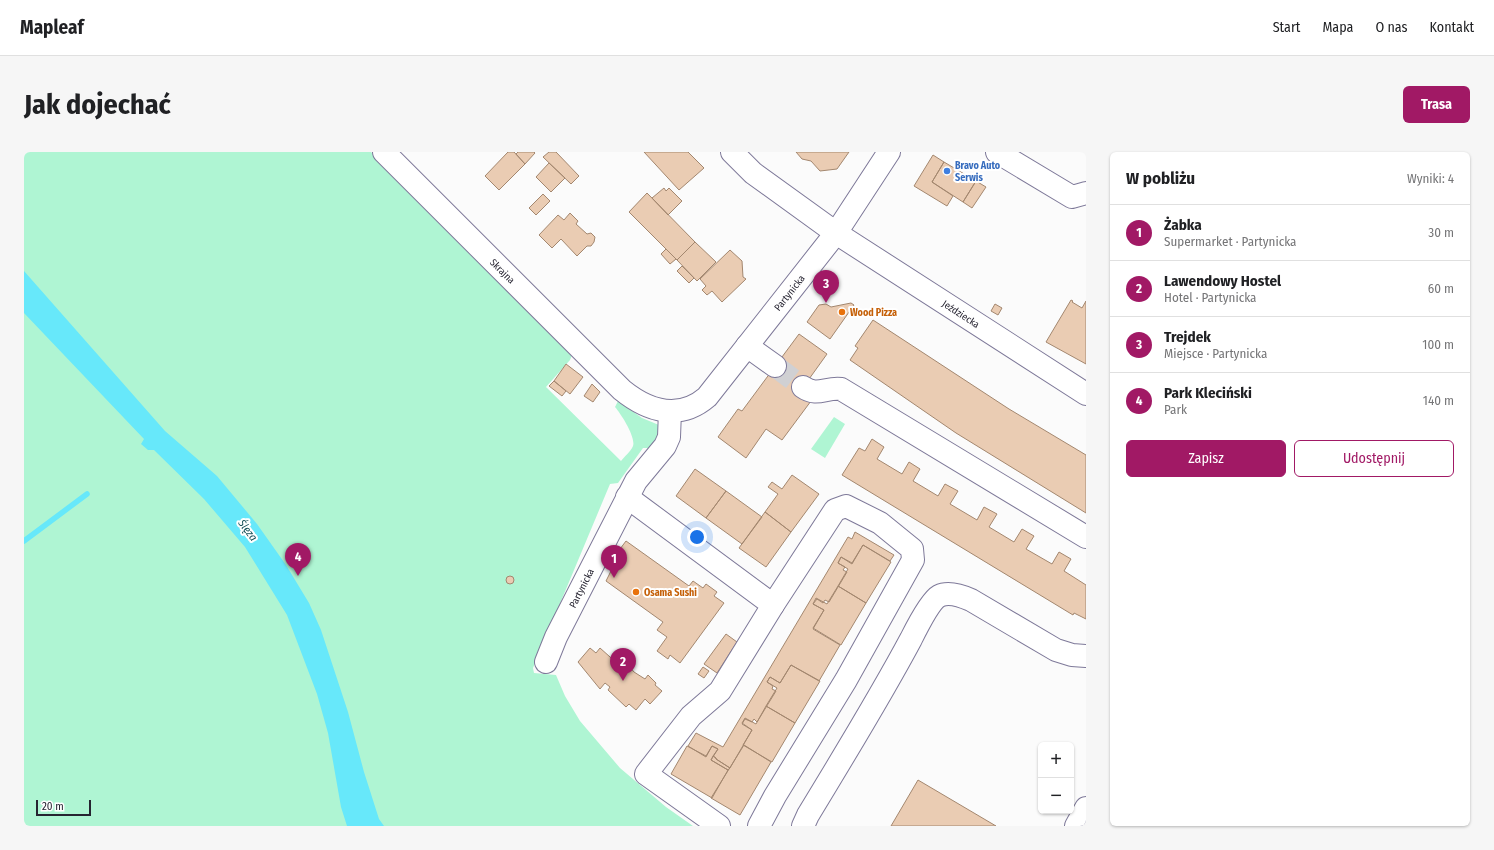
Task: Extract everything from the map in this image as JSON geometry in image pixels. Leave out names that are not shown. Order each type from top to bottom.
[{"type":"street","name":"Skrajna","points":[[384,152],[622,390]]},
{"type":"street","name":"Jeździecka","points":[[732,152],[753,173],[836,233],[1086,394]]},
{"type":"street","name":"Partynicka","points":[[622,390],[646,406],[654,409],[670,411],[682,410],[703,401],[836,233],[889,152]]},
{"type":"street","points":[[997,152],[1072,197],[1086,193]]},
{"type":"street","points":[[747,346],[775,366]]},
{"type":"street","points":[[803,387],[809,391],[816,392],[834,388],[841,389],[1086,537]]},
{"type":"street","name":"Partynicka","points":[[546,662],[556,637],[627,497],[636,481],[665,446],[669,437],[670,411]]},
{"type":"street","points":[[627,497],[773,605]]},
{"type":"street","points":[[719,826],[646,774],[691,716],[720,692],[773,605],[835,510],[846,506],[880,523],[912,549],[913,560],[846,680],[775,796],[759,826]]},
{"type":"street","points":[[803,826],[808,815],[884,688],[918,625],[933,602],[939,596],[947,594],[960,595],[1056,650],[1072,655],[1086,656]]},
{"type":"street","points":[[1076,826],[1086,808]]},
{"type":"green space","points":[[24,152],[371,152],[572,355],[570,360],[546,387],[621,461],[632,448],[633,442],[627,426],[615,407],[618,401],[642,418],[659,425],[661,428],[652,448],[643,448],[618,483],[610,484],[533,668],[534,673],[556,675],[565,696],[580,721],[620,768],[666,807],[693,826],[24,826]]},
{"type":"green space","points":[[834,417],[845,424],[825,458],[811,449]]},
{"type":"water","name":"Ślęza","points":[[24,271],[165,431],[217,476],[257,524],[286,565],[309,603],[321,630],[348,712],[364,772],[379,819],[384,826],[347,826],[341,807],[328,733],[317,694],[287,615],[245,547],[204,499],[154,450],[148,450],[141,444],[144,439],[24,313]]},
{"type":"building","points":[[508,152],[514,152],[525,164],[499,190],[485,176]]},
{"type":"building","points":[[518,152],[535,153],[525,164],[516,154]]},
{"type":"building","points":[[549,152],[556,152],[579,176],[571,184],[543,157]]},
{"type":"building","points":[[644,152],[688,152],[704,168],[679,190]]},
{"type":"building","points":[[796,152],[849,152],[837,169],[820,171],[811,161],[802,159]]},
{"type":"building","points":[[933,155],[944,162],[932,182],[953,196],[947,206],[914,186]]},
{"type":"building","points":[[944,162],[976,181],[963,202],[932,182]]},
{"type":"building","points":[[549,163],[565,178],[551,192],[536,177]]},
{"type":"building","points":[[976,181],[986,187],[972,208],[963,202]]},
{"type":"building","points":[[664,188],[666,191],[669,188],[682,201],[668,215],[652,198]]},
{"type":"building","points":[[647,193],[695,242],[677,260],[629,212]]},
{"type":"building","points":[[543,194],[550,201],[536,215],[529,208]]},
{"type":"building","points":[[570,213],[578,221],[576,224],[587,234],[591,233],[595,237],[591,246],[587,246],[577,256],[561,239],[552,248],[539,235],[558,215],[564,220]]},
{"type":"building","points":[[695,242],[716,262],[697,281],[677,260]]},
{"type":"building","points":[[666,249],[676,259],[670,264],[661,254]]},
{"type":"building","points":[[730,250],[742,261],[743,277],[746,279],[722,302],[712,291],[707,295],[702,290],[706,286],[700,279]]},
{"type":"building","points":[[682,266],[694,278],[689,283],[677,271]]},
{"type":"building","points":[[1071,300],[1082,308],[1086,301],[1086,364],[1046,342]]},
{"type":"building","points":[[851,303],[854,305],[830,339],[807,322],[819,305],[826,304],[831,307]]},
{"type":"building","points":[[995,304],[1002,308],[998,315],[991,311]]},
{"type":"building","points":[[873,320],[1009,409],[1086,455],[1086,513],[956,433],[850,360],[858,348],[855,346]]},
{"type":"building","points":[[799,334],[827,354],[799,393],[811,401],[782,440],[766,429],[746,458],[718,437],[738,409],[742,411]]},
{"type":"building","points":[[566,364],[583,377],[570,394],[554,381]]},
{"type":"building","points":[[554,381],[566,391],[562,396],[549,386]]},
{"type":"building","points":[[592,384],[600,392],[593,402],[584,396]]},
{"type":"building","points":[[872,439],[884,447],[877,459],[902,474],[909,462],[920,469],[913,481],[938,496],[945,484],[958,491],[950,504],[977,520],[984,507],[997,514],[989,527],[1014,542],[1022,529],[1034,536],[1026,549],[1052,564],[1059,552],[1071,559],[1064,571],[1086,585],[1086,619],[1074,613],[1073,615],[842,475],[859,448],[865,451]]},
{"type":"building","points":[[695,469],[726,491],[706,518],[676,496]]},
{"type":"building","points":[[792,475],[819,494],[791,532],[765,512],[778,494],[768,487],[772,482],[782,489]]},
{"type":"building","points":[[726,491],[762,517],[742,544],[706,518]]},
{"type":"building","points":[[765,512],[791,532],[766,567],[739,548]]},
{"type":"building","points":[[855,532],[894,555],[890,561],[863,545],[852,564],[841,557],[838,563],[845,567],[843,570],[847,572],[829,602],[825,600],[823,603],[817,599],[813,604],[824,610],[813,629],[840,645],[819,681],[791,665],[780,683],[770,677],[767,682],[773,686],[772,689],[776,691],[757,722],[754,719],[752,722],[745,719],[742,724],[752,730],[730,768],[713,756],[718,749],[712,746],[706,757],[688,746],[696,733],[723,747],[848,537],[852,539]]},
{"type":"building","points":[[626,541],[689,586],[693,581],[703,588],[706,584],[717,592],[714,596],[724,603],[680,663],[670,655],[668,659],[657,651],[667,637],[657,630],[663,622],[606,581],[617,559],[614,557]]},
{"type":"building","points":[[863,545],[891,562],[866,603],[838,586],[848,569],[838,563],[841,557],[852,563]]},
{"type":"building","points":[[508,576],[512,576],[514,580],[512,584],[508,584],[506,582],[506,578]]},
{"type":"building","points":[[838,586],[866,603],[841,645],[813,628],[824,610],[813,604],[816,598],[827,604]]},
{"type":"building","points":[[726,634],[737,642],[717,673],[704,664]]},
{"type":"building","points":[[590,648],[596,653],[600,648],[619,665],[624,660],[634,672],[645,679],[648,675],[656,683],[655,685],[662,691],[650,704],[645,699],[636,710],[629,704],[626,707],[608,690],[610,687],[605,683],[600,689],[578,662]]},
{"type":"building","points":[[791,665],[820,681],[795,723],[766,706],[777,688],[767,682],[770,677],[780,683]]},
{"type":"building","points":[[703,667],[709,671],[704,678],[698,674]]},
{"type":"building","points":[[766,706],[795,723],[772,762],[743,745],[752,730],[742,723],[745,718],[756,724]]},
{"type":"building","points":[[744,745],[771,762],[740,815],[711,798]]},
{"type":"building","points":[[687,746],[706,756],[712,746],[718,749],[711,760],[728,770],[712,798],[671,774]]},
{"type":"building","points":[[713,756],[730,768],[728,770],[711,760]]},
{"type":"building","points":[[918,780],[996,826],[891,826]]},
{"type":"waterway","points":[[24,541],[87,494]]},
{"type":"tunnel","points":[[775,366],[803,387]]},
{"type":"place","name":"Bravo Auto Serwis","points":[[947,171]]},
{"type":"place","name":"Trejdek","points":[[826,303]]},
{"type":"place","name":"Wood Pizza","points":[[842,312]]},
{"type":"place","name":"Park Kleciński","points":[[298,576]]},
{"type":"place","name":"Żabka","points":[[614,578]]},
{"type":"place","name":"Osama Sushi","points":[[636,592]]},
{"type":"place","name":"Lawendowy Hostel","points":[[623,681]]}]
